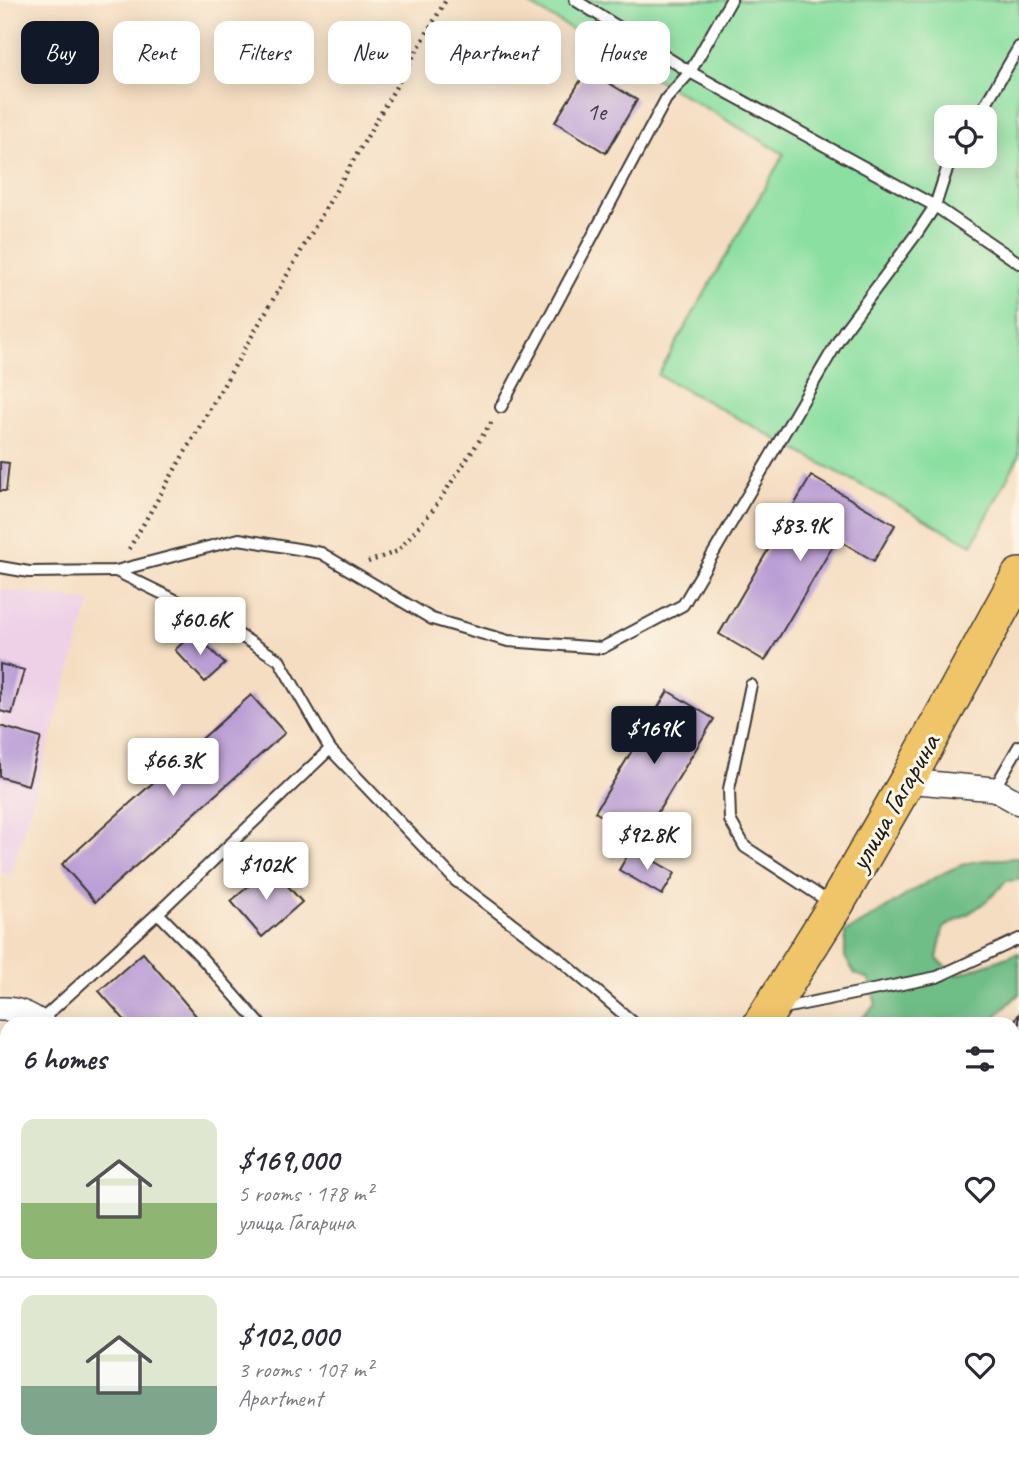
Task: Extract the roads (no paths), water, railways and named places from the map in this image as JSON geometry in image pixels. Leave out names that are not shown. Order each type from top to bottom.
[{"type":"main road","name":"улица Гагарина","points":[[765,1017],[835,906],[907,781],[1019,576]]},
{"type":"street","points":[[907,781],[994,789],[1019,803]]},
{"type":"street","points":[[0,1009],[25,1012],[33,1017]]},
{"type":"lane","points":[[575,0],[690,72],[935,206],[1019,262]]},
{"type":"lane","points":[[501,407],[666,99],[690,72],[731,0]]},
{"type":"lane","points":[[985,105],[1019,47]]},
{"type":"lane","points":[[0,568],[30,572],[116,571],[239,539],[321,553],[432,619],[508,641],[601,648],[683,605],[844,331],[935,206],[948,168]]},
{"type":"lane","points":[[116,571],[212,618],[279,660],[330,749],[456,881],[557,957],[627,1017]]},
{"type":"lane","points":[[751,685],[729,789],[730,820],[745,847],[835,906]]},
{"type":"lane","points":[[994,789],[1019,746]]},
{"type":"lane","points":[[46,1017],[330,749]]},
{"type":"lane","points":[[158,913],[199,954],[254,1017]]},
{"type":"lane","points":[[765,1017],[937,977],[1019,939]]}]
